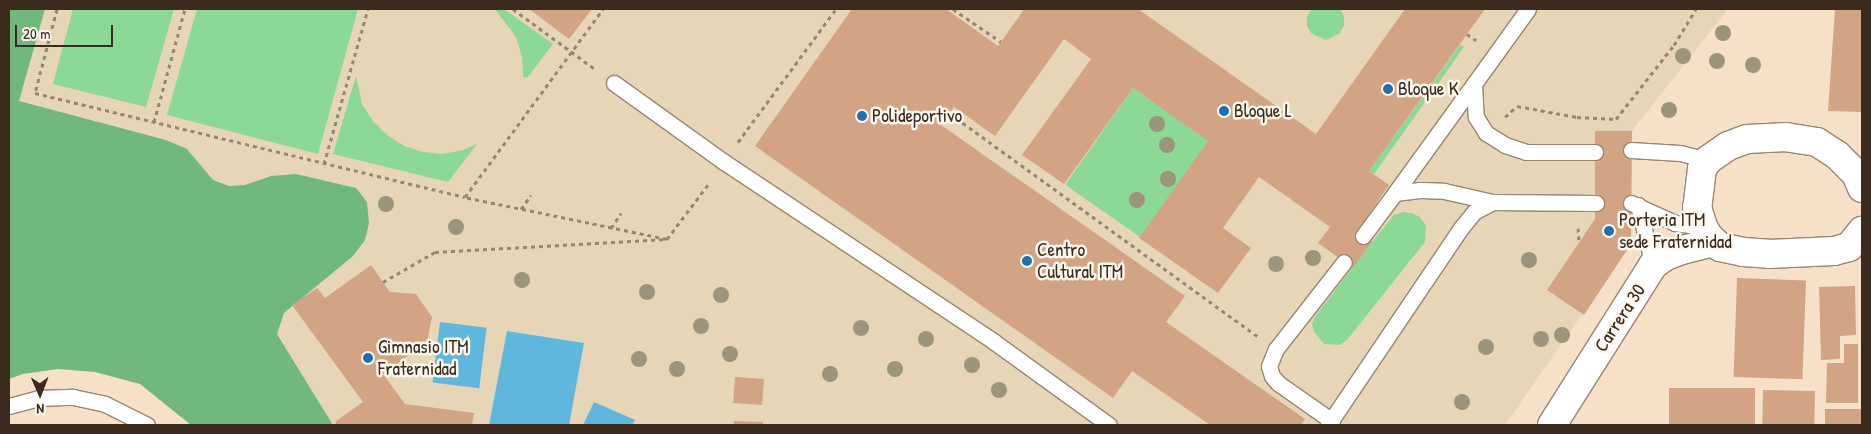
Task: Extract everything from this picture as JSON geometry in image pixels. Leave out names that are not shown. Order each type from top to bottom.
[{"type":"street","points":[[1858,242],[1834,251],[1770,254],[1720,247],[1709,234],[1697,207],[1698,190],[1702,169],[1708,160],[1728,146],[1748,140],[1787,137],[1817,142],[1838,155],[1856,174],[1862,188]]},
{"type":"street","name":"Carrera 30","points":[[1552,425],[1654,265],[1666,256],[1682,250],[1709,234]]},
{"type":"lane","points":[[1363,236],[1528,9]]},
{"type":"lane","points":[[614,82],[724,162],[993,341],[1109,425]]},
{"type":"lane","points":[[1474,84],[1476,117],[1486,133],[1506,145],[1526,152],[1595,152]]},
{"type":"lane","points":[[1632,150],[1680,152],[1708,160]]},
{"type":"lane","points":[[1395,193],[1420,190],[1444,191],[1494,202],[1596,203]]},
{"type":"lane","points":[[1344,262],[1276,349],[1269,366],[1272,376],[1278,383],[1330,423],[1461,228],[1474,212],[1494,202]]},
{"type":"lane","points":[[1654,265],[1635,204],[1676,223],[1709,234]]},
{"type":"lane","points":[[9,406],[38,398],[73,397],[105,404],[147,425]]},
{"type":"path","points":[[57,9],[35,93],[465,198],[667,239]]},
{"type":"path","points":[[154,122],[185,9]]},
{"type":"path","points":[[324,164],[368,9]]},
{"type":"path","points":[[512,9],[572,52]]},
{"type":"path","points":[[465,198],[603,9]]},
{"type":"path","points":[[667,239],[836,9]]},
{"type":"path","points":[[953,9],[1000,42]]},
{"type":"path","points":[[1517,106],[1577,117],[1616,118],[1674,45],[1696,9]]},
{"type":"path","points":[[956,118],[1276,349]]},
{"type":"path","points":[[521,210],[531,195]]},
{"type":"path","points":[[611,228],[621,213]]},
{"type":"path","points":[[383,282],[435,252],[667,239]]},
{"type":"shaded area","points":[[18,9],[1728,9],[1632,131],[1631,244],[1505,425],[333,425],[254,296],[9,143],[9,41]]},
{"type":"green space","points":[[9,9],[45,9],[19,101],[166,140],[187,149],[213,180],[229,186],[245,185],[271,176],[296,174],[356,188],[367,202],[369,223],[365,240],[353,256],[284,313],[277,334],[333,425],[191,425],[140,384],[95,372],[58,369],[23,374],[9,379]]},
{"type":"green space","points":[[73,9],[174,9],[146,107],[53,84]]},
{"type":"green space","points":[[197,9],[358,9],[318,154],[167,115]]},
{"type":"green space","points":[[495,9],[504,9],[553,44],[527,78],[523,77],[522,57],[516,37]]},
{"type":"green space","points":[[1311,9],[1340,9],[1344,16],[1344,25],[1340,33],[1326,40],[1311,33],[1307,26],[1307,17]]},
{"type":"green space","points":[[1460,45],[1464,47],[1374,174],[1369,171]]},
{"type":"green space","points":[[356,76],[362,104],[373,121],[387,135],[404,146],[423,152],[443,154],[463,150],[477,144],[448,182],[333,154]]},
{"type":"green space","points":[[1133,88],[1208,141],[1141,237],[1065,185]]},
{"type":"green space","points":[[1403,212],[1412,213],[1420,217],[1426,226],[1425,242],[1347,340],[1340,345],[1324,344],[1314,332],[1312,324],[1316,315],[1394,215]]},
{"type":"water","points":[[440,322],[487,328],[479,388],[433,383]]},
{"type":"water","points":[[507,331],[584,343],[569,425],[489,425]]},
{"type":"water","points":[[594,402],[635,420],[632,425],[583,425]]},
{"type":"building","points":[[529,9],[592,9],[569,39]]},
{"type":"building","points":[[852,9],[946,9],[998,46],[1023,11],[1021,9],[1138,9],[1316,134],[1405,9],[1485,9],[1369,171],[1389,185],[1357,232],[1372,242],[1353,268],[1318,243],[1330,227],[1259,177],[1223,228],[1251,248],[1218,293],[1139,238],[1208,141],[1133,88],[1064,184],[1022,155],[1091,59],[1064,39],[995,136],[954,107],[941,125],[1185,296],[1166,322],[1305,419],[1301,425],[1210,425],[1132,371],[1113,398],[755,146]]},
{"type":"building","points":[[1835,9],[1862,9],[1862,112],[1828,111]]},
{"type":"building","name":"Porteria ITM sede Fraternidad","points":[[1595,131],[1632,131],[1631,244],[1584,315],[1547,290],[1595,219]]},
{"type":"building","name":"Gimnasio ITM Fraternidad","points":[[371,265],[390,292],[416,294],[432,317],[427,342],[383,374],[405,404],[474,413],[472,425],[337,425],[335,422],[363,402],[292,305],[317,288],[325,298]]},
{"type":"building","points":[[1737,278],[1806,280],[1803,379],[1734,377]]},
{"type":"building","points":[[1855,286],[1856,335],[1840,336],[1840,359],[1821,360],[1819,287]]},
{"type":"building","points":[[1844,344],[1858,344],[1858,403],[1826,403],[1827,363],[1844,363]]},
{"type":"building","points":[[735,377],[764,379],[762,405],[733,403]]},
{"type":"building","points":[[1669,388],[1755,388],[1755,425],[1669,425]]},
{"type":"building","points":[[1763,390],[1815,391],[1814,425],[1762,425]]},
{"type":"building","points":[[1825,409],[1862,409],[1862,425],[1825,425]]},
{"type":"building","points":[[734,421],[763,422],[763,425],[734,425]]},
{"type":"place","name":"Bloque K","points":[[1388,89]]},
{"type":"place","name":"Bloque L","points":[[1224,111]]},
{"type":"place","name":"Polideportivo","points":[[862,116]]},
{"type":"place","name":"Porteria ITM sede Fraternidad","points":[[1609,231]]},
{"type":"place","name":"Centro Cultural ITM","points":[[1027,261]]},
{"type":"place","name":"Gimnasio ITM Fraternidad","points":[[368,358]]}]
